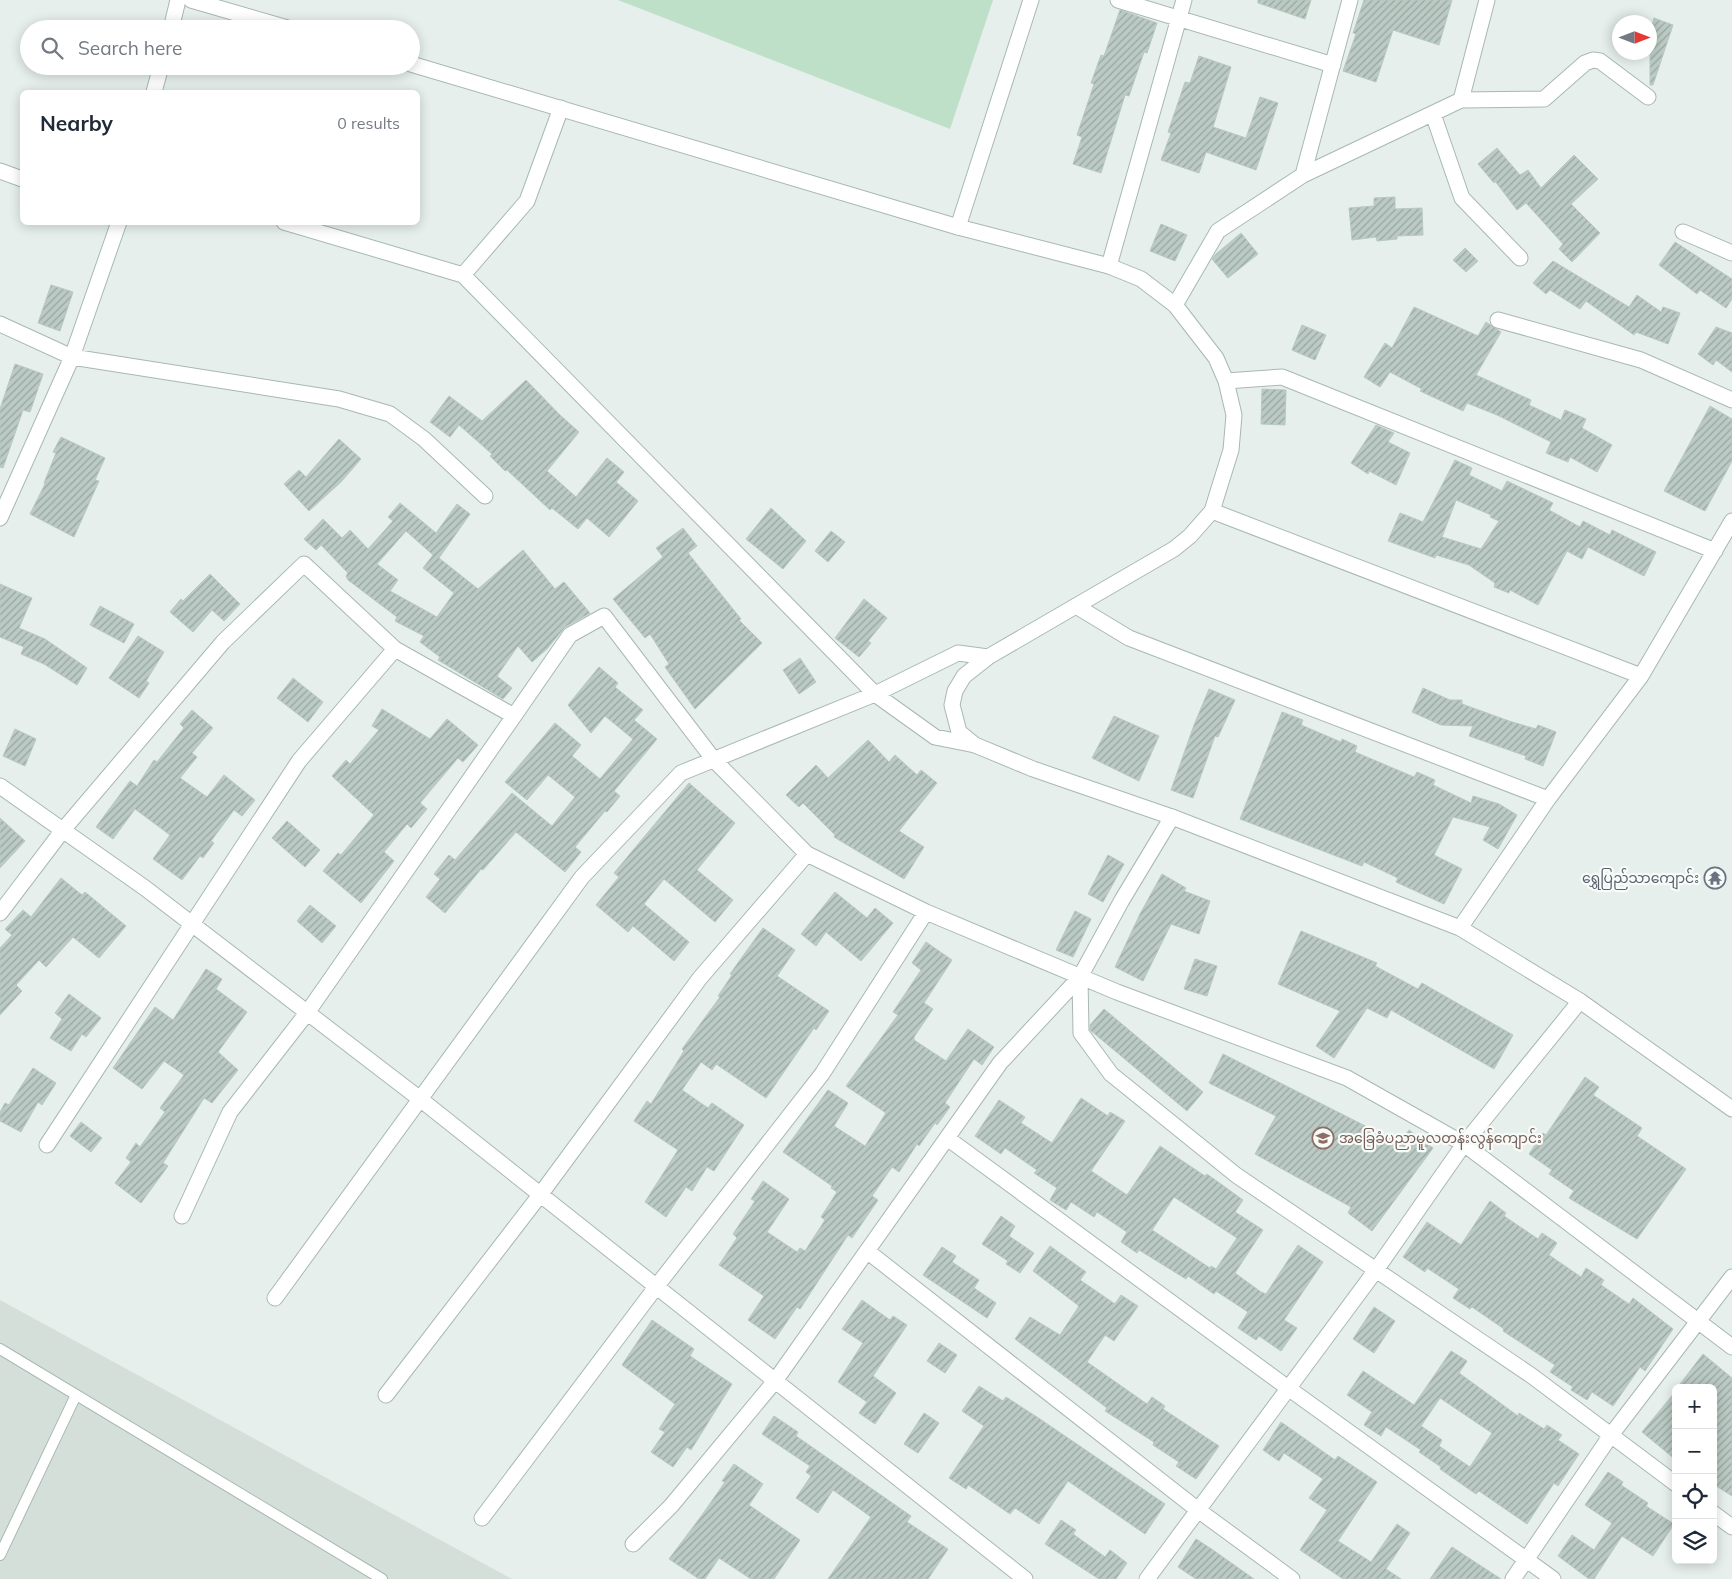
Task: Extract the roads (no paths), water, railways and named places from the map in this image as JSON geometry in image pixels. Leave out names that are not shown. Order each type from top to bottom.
[{"type":"street","points":[[173,20],[178,0]]},
{"type":"street","points":[[191,0],[260,20]]},
{"type":"street","points":[[958,227],[1031,0]]},
{"type":"street","points":[[1118,0],[1332,65]]},
{"type":"street","points":[[1109,266],[1184,0]]},
{"type":"street","points":[[1303,175],[1350,0]]},
{"type":"street","points":[[1461,100],[1487,0]]},
{"type":"street","points":[[1175,305],[1218,231],[1303,175],[1461,100],[1544,99],[1585,63],[1593,60],[1600,61],[1648,97]]},
{"type":"street","points":[[420,67],[958,227],[1109,266],[1141,279],[1175,305],[1216,358],[1226,382],[1234,416],[1231,450],[1212,510],[1190,536],[1174,549],[988,657],[964,676],[955,691],[952,705],[959,732],[976,746]]},
{"type":"street","points":[[155,90],[159,75]]},
{"type":"street","points":[[463,275],[527,201],[561,108]]},
{"type":"street","points":[[1433,114],[1462,198],[1520,258]]},
{"type":"street","points":[[0,171],[20,178]]},
{"type":"street","points":[[2,507],[72,357],[118,225]]},
{"type":"street","points":[[294,225],[463,275],[875,694],[935,738],[976,746],[1033,769],[1172,817],[1460,928],[1580,1001],[1732,1109]]},
{"type":"street","points":[[1683,232],[1732,254]]},
{"type":"street","points":[[1498,320],[1641,360],[1732,400]]},
{"type":"street","points":[[0,324],[72,357],[339,399],[390,414],[424,439],[485,496]]},
{"type":"street","points":[[1226,382],[1282,377],[1715,552]]},
{"type":"street","points":[[1212,510],[1641,676]]},
{"type":"street","points":[[1460,928],[1548,798],[1641,676],[1732,521]]},
{"type":"street","points":[[0,913],[63,830],[223,642],[304,564],[395,649],[514,716]]},
{"type":"street","points":[[1076,606],[1129,638],[1548,798]]},
{"type":"street","points":[[182,1216],[230,1112],[307,1013],[570,635],[604,616],[714,760],[807,854],[926,912],[1080,976],[1347,1078],[1464,1144],[1732,1347]]},
{"type":"street","points":[[47,1145],[299,761],[395,649]]},
{"type":"street","points":[[275,1298],[582,877],[681,773],[875,694],[958,654],[988,657]]},
{"type":"street","points":[[0,786],[191,924],[420,1099],[1025,1579]]},
{"type":"street","points":[[634,1544],[671,1506],[775,1381],[1000,1063],[1080,976],[1122,900],[1172,817]]},
{"type":"street","points":[[386,1395],[540,1195],[700,978],[807,854]]},
{"type":"street","points":[[482,1518],[656,1287],[822,1074],[926,912]]},
{"type":"street","points":[[1080,976],[1081,1034],[1111,1074],[1236,1175],[1532,1376],[1672,1481]]},
{"type":"street","points":[[1147,1579],[1376,1270],[1464,1144],[1580,1001]]},
{"type":"street","points":[[947,1138],[1553,1579]]},
{"type":"street","points":[[867,1251],[1198,1510],[1292,1579]]},
{"type":"street","points":[[1513,1579],[1611,1435],[1732,1277]]},
{"type":"street","points":[[1717,1516],[1732,1527]]},
{"type":"lane","points":[[0,1349],[382,1579]]},
{"type":"lane","points":[[0,1555],[76,1395]]},
{"type":"place","name":"ရွှေပြည်သာကျောင်း","points":[[1715,878]]},
{"type":"place","name":"အခြေခံပညာမူလတန်းလွန်ကျောင်း","points":[[1323,1138]]}]
